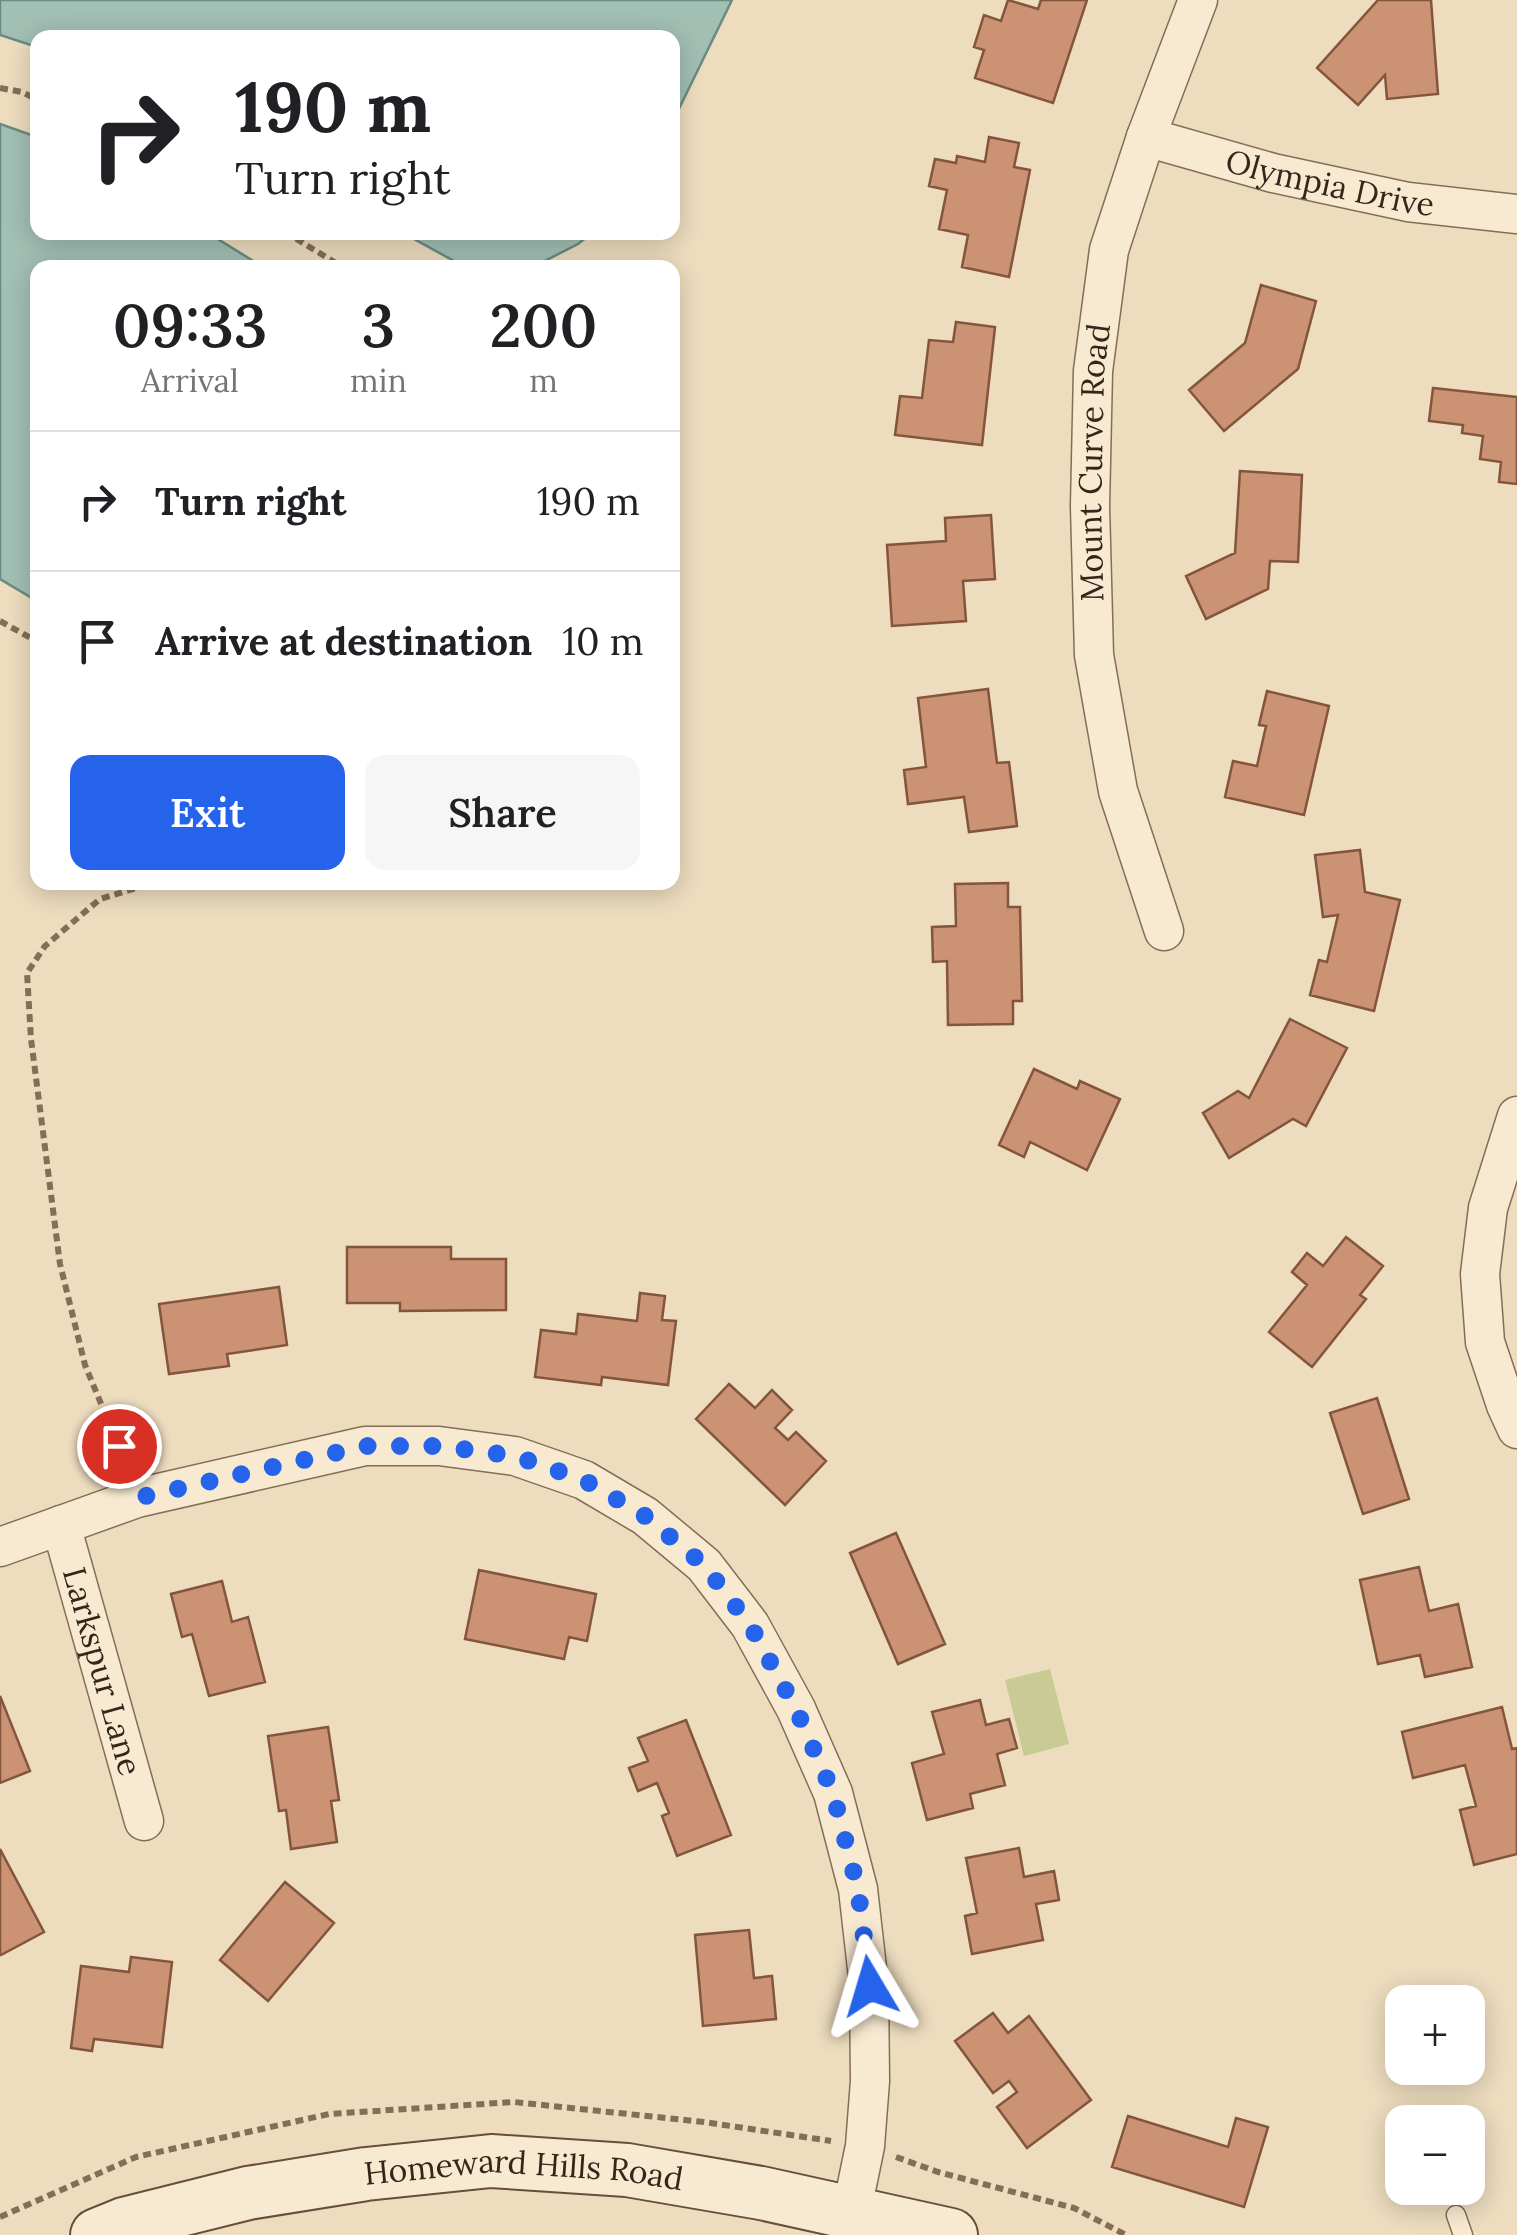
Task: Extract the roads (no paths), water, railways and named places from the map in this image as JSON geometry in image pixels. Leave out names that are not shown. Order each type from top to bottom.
[{"type":"street","name":"Mount Curve Road","points":[[1164,931],[1118,791],[1094,655],[1093,371],[1110,250],[1146,137],[1198,0]]},
{"type":"street","name":"Olympia Drive","points":[[1146,137],[1273,173],[1388,198],[1517,214]]},
{"type":"street","points":[[1517,1116],[1488,1208],[1480,1274],[1485,1342],[1517,1429]]},
{"type":"street","name":"Larkspur Lane","points":[[0,1547],[137,1498],[365,1446],[439,1446],[515,1456],[584,1480],[645,1516],[704,1565],[750,1625],[796,1709],[833,1793],[858,1889],[870,1986],[866,2146],[851,2214]]},
{"type":"street","name":"Larkspur Lane","points":[[60,1524],[144,1821]]},
{"type":"street","name":"Homeward Hills Road","points":[[97,2235],[124,2224],[248,2193],[366,2174],[491,2161],[627,2170],[760,2192],[951,2235]]},
{"type":"lane","points":[[1456,2215],[1463,2235]]}]
